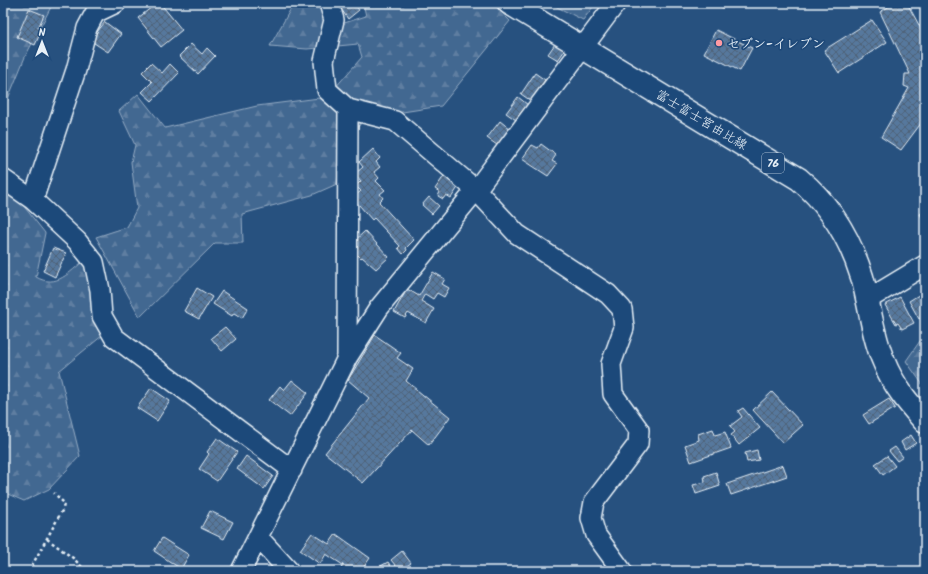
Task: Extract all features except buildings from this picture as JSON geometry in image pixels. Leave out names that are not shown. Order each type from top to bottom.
[{"type":"main road","name":"富士富士宮由比線","points":[[509,3],[583,46],[799,179],[816,193],[834,216],[847,240],[861,276],[884,362],[898,390],[925,422]]},
{"type":"street","points":[[33,200],[76,70],[87,28],[95,13],[116,3]]},
{"type":"street","points":[[329,3],[334,20],[324,61],[324,76],[327,90],[348,109],[395,121],[476,190],[517,234],[608,294],[622,309],[624,328],[611,364],[613,394],[639,430],[638,444],[594,502],[591,518],[596,535],[622,571]]},
{"type":"street","points":[[241,571],[347,358],[379,308],[476,190],[616,3]]},
{"type":"street","points":[[347,358],[348,109]]},
{"type":"street","points":[[3,179],[33,200],[77,241],[94,262],[100,290],[102,316],[114,337],[292,470]]},
{"type":"street","points":[[867,300],[925,265]]},
{"type":"street","points":[[258,537],[289,571]]},
{"type":"path","points":[[29,571],[64,509],[64,503],[54,494]]},
{"type":"path","points":[[47,539],[73,558],[86,571]]},
{"type":"green space","points":[[3,3],[53,3],[25,57],[3,111]]},
{"type":"green space","points":[[294,3],[320,3],[332,27],[366,16],[363,3],[492,3],[510,21],[441,106],[364,118],[339,157],[337,184],[312,195],[242,214],[243,243],[215,243],[140,317],[96,237],[127,227],[137,208],[131,162],[135,145],[119,111],[138,94],[165,128],[257,106],[327,97],[362,57],[358,44],[307,49],[270,46]]},
{"type":"green space","points":[[549,3],[596,3],[583,20]]},
{"type":"green space","points":[[3,180],[45,233],[36,277],[50,281],[57,280],[68,274],[85,260],[103,335],[59,371],[80,456],[49,489],[24,501],[3,492]]},
{"type":"green space","points":[[925,338],[925,388],[906,361],[920,341]]},
{"type":"place","name":"セブン-イレブン","points":[[719,43]]}]
